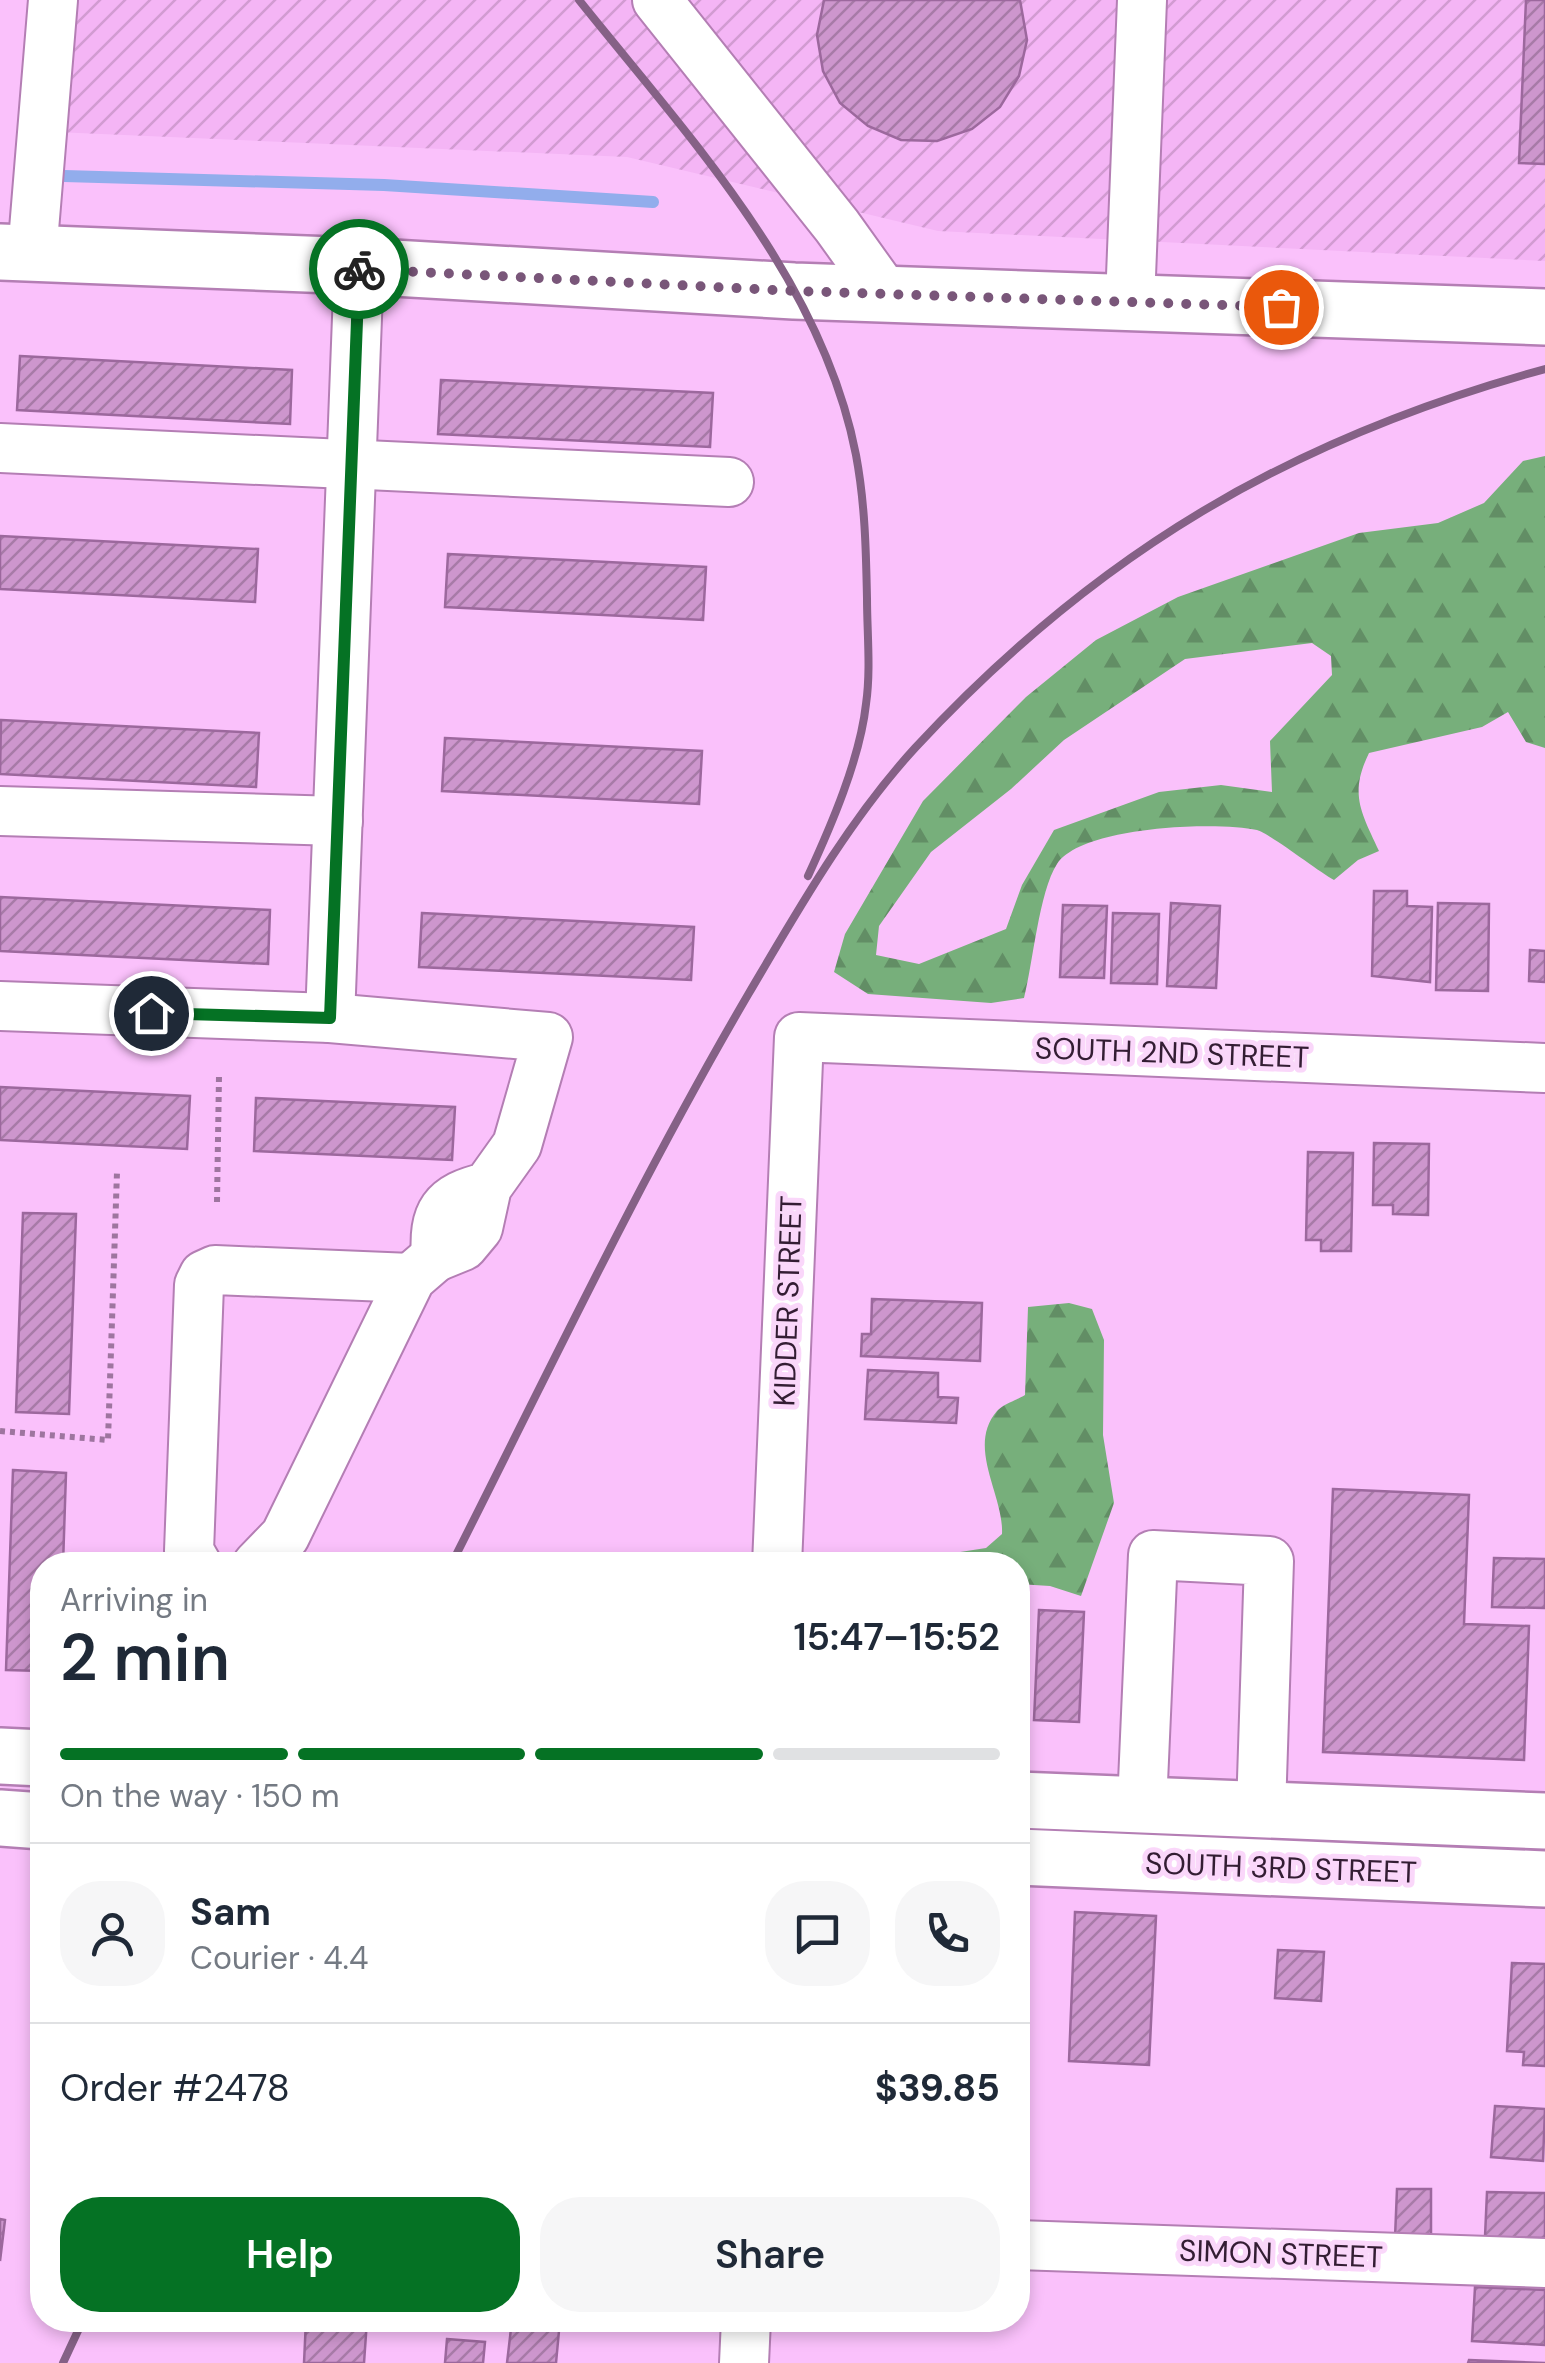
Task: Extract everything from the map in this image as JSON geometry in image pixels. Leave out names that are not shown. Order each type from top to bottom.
[{"type":"main road","points":[[16,253],[359,266],[884,294],[1545,317]]},
{"type":"main road","points":[[0,1756],[30,1757]]},
{"type":"main road","name":"SOUTH 3RD STREET","points":[[1030,1800],[1545,1821]]},
{"type":"main road","points":[[0,1818],[30,1820]]},
{"type":"main road","name":"SOUTH 3RD STREET","points":[[1030,1858],[1545,1879]]},
{"type":"street","points":[[16,253],[54,0]]},
{"type":"street","points":[[657,0],[837,226],[884,294]]},
{"type":"street","points":[[1130,301],[1142,0]]},
{"type":"street","points":[[330,1018],[359,266]]},
{"type":"street","points":[[0,448],[729,482]]},
{"type":"street","points":[[0,811],[338,822]]},
{"type":"street","points":[[0,1006],[330,1018],[548,1037],[517,1145],[488,1187],[464,1192],[448,1203],[434,1225],[423,1267],[284,1536],[269,1552]]},
{"type":"street","name":"SOUTH 2ND STREET","points":[[799,1037],[1545,1068]]},
{"type":"street","name":"KIDDER STREET","points":[[778,1552],[799,1037]]},
{"type":"street","points":[[190,1552],[204,1275],[216,1270],[423,1267]]},
{"type":"street","points":[[1142,1805],[1153,1555],[1269,1562],[1261,1810]]},
{"type":"street","name":"SIMON STREET","points":[[1030,2245],[1545,2263]]},
{"type":"street","points":[[744,2363],[745,2332]]},
{"type":"path","points":[[216,1202],[219,1076]]},
{"type":"path","points":[[0,1430],[108,1440],[117,1172]]},
{"type":"shaded area","points":[[34,0],[1545,0],[1545,261],[938,231],[627,157],[32,131]]},
{"type":"green space","points":[[1545,456],[1545,748],[1526,742],[1508,712],[1482,727],[1369,753],[1360,780],[1360,803],[1379,851],[1358,860],[1334,880],[1263,833],[1238,827],[1151,829],[1093,841],[1071,851],[1051,876],[1024,998],[991,1003],[868,994],[834,972],[845,934],[923,801],[1026,697],[1096,640],[1178,597],[1359,533],[1438,523],[1484,503],[1523,461]],"holes":[[[1312,643],[1331,656],[1332,675],[1270,741],[1272,792],[1221,785],[1159,792],[1054,830],[1022,885],[1006,929],[919,964],[876,955],[879,926],[931,852],[1011,789],[1064,740],[1185,659]]]},
{"type":"green space","points":[[1069,1303],[1092,1309],[1104,1340],[1103,1435],[1114,1503],[1081,1596],[1050,1586],[1030,1585],[1030,1552],[960,1552],[986,1548],[1002,1534],[985,1440],[997,1411],[1025,1395],[1028,1307]]},
{"type":"building","points":[[824,0],[1020,0],[1027,40],[1019,76],[1000,107],[972,129],[937,141],[901,140],[868,126],[840,103],[823,71],[817,35]]},
{"type":"building","points":[[1526,0],[1545,0],[1545,164],[1519,163]]},
{"type":"building","points":[[20,356],[292,370],[290,424],[17,410]]},
{"type":"building","points":[[441,380],[713,393],[710,447],[438,434]]},
{"type":"building","points":[[0,536],[258,549],[255,602],[0,589]]},
{"type":"building","points":[[448,554],[706,567],[703,620],[445,607]]},
{"type":"building","points":[[1,720],[259,733],[256,787],[0,774]]},
{"type":"building","points":[[445,738],[702,751],[699,804],[442,791]]},
{"type":"building","points":[[1374,891],[1407,891],[1407,906],[1432,907],[1430,982],[1372,976]]},
{"type":"building","points":[[0,897],[270,910],[268,964],[0,951]]},
{"type":"building","points":[[1171,903],[1220,906],[1216,988],[1167,986]]},
{"type":"building","points":[[1438,903],[1489,904],[1488,991],[1436,990]]},
{"type":"building","points":[[1063,905],[1107,906],[1104,978],[1060,977]]},
{"type":"building","points":[[422,913],[694,927],[691,980],[419,967]]},
{"type":"building","points":[[1113,913],[1159,914],[1157,984],[1111,983]]},
{"type":"building","points":[[1530,950],[1545,951],[1545,982],[1529,981]]},
{"type":"building","points":[[0,1087],[190,1096],[187,1149],[0,1140]]},
{"type":"building","points":[[256,1098],[455,1107],[452,1160],[254,1151]]},
{"type":"building","points":[[1374,1143],[1429,1144],[1428,1215],[1393,1214],[1393,1205],[1373,1205]]},
{"type":"building","points":[[1308,1152],[1353,1153],[1351,1251],[1321,1251],[1321,1240],[1306,1240]]},
{"type":"building","points":[[23,1213],[76,1214],[69,1414],[16,1412]]},
{"type":"building","points":[[872,1299],[982,1303],[980,1361],[861,1356],[862,1334],[871,1334]]},
{"type":"building","points":[[868,1370],[938,1373],[938,1397],[958,1398],[956,1423],[865,1419]]},
{"type":"building","points":[[13,1470],[66,1473],[63,1552],[30,1552],[30,1671],[6,1670]]},
{"type":"building","points":[[1333,1489],[1469,1495],[1464,1624],[1529,1626],[1524,1760],[1323,1752]]},
{"type":"building","points":[[1494,1558],[1545,1559],[1545,1608],[1492,1607]]},
{"type":"building","points":[[1039,1610],[1084,1612],[1079,1722],[1034,1720]]},
{"type":"building","points":[[1075,1912],[1156,1916],[1149,2065],[1069,2061]]},
{"type":"building","points":[[1278,1950],[1324,1952],[1321,2001],[1275,1998]]},
{"type":"building","points":[[1512,1963],[1545,1964],[1545,2066],[1523,2065],[1524,2052],[1507,2051]]},
{"type":"building","points":[[1495,2106],[1545,2109],[1543,2161],[1491,2157]]},
{"type":"building","points":[[1397,2189],[1431,2189],[1431,2239],[1395,2238]]},
{"type":"building","points":[[1487,2192],[1545,2193],[1545,2238],[1485,2237]]},
{"type":"building","points":[[0,2219],[5,2220],[0,2261]]},
{"type":"building","points":[[1475,2287],[1545,2290],[1545,2345],[1472,2341]]},
{"type":"building","points":[[305,2332],[366,2332],[364,2363],[304,2363]]},
{"type":"building","points":[[511,2332],[559,2332],[556,2363],[507,2363]]},
{"type":"building","points":[[447,2339],[485,2342],[483,2363],[445,2363]]},
{"type":"building","points":[[1469,2360],[1545,2363],[1468,2363]]},
{"type":"waterway","points":[[64,176],[384,185],[653,202]]},
{"type":"railway","points":[[579,0],[705,157],[782,269],[814,328],[839,390],[856,455],[865,544],[867,691],[851,769],[808,876]]},
{"type":"railway","points":[[458,1552],[709,1063],[826,866],[868,805],[915,748],[1054,616],[1126,561],[1202,512],[1281,468],[1364,430],[1452,397],[1545,369]]},
{"type":"railway","points":[[63,2363],[77,2332]]},
{"type":"way so far","points":[[359,269],[794,291],[1281,307]]},
{"type":"route","points":[[151,1013],[330,1018],[359,269]]}]
